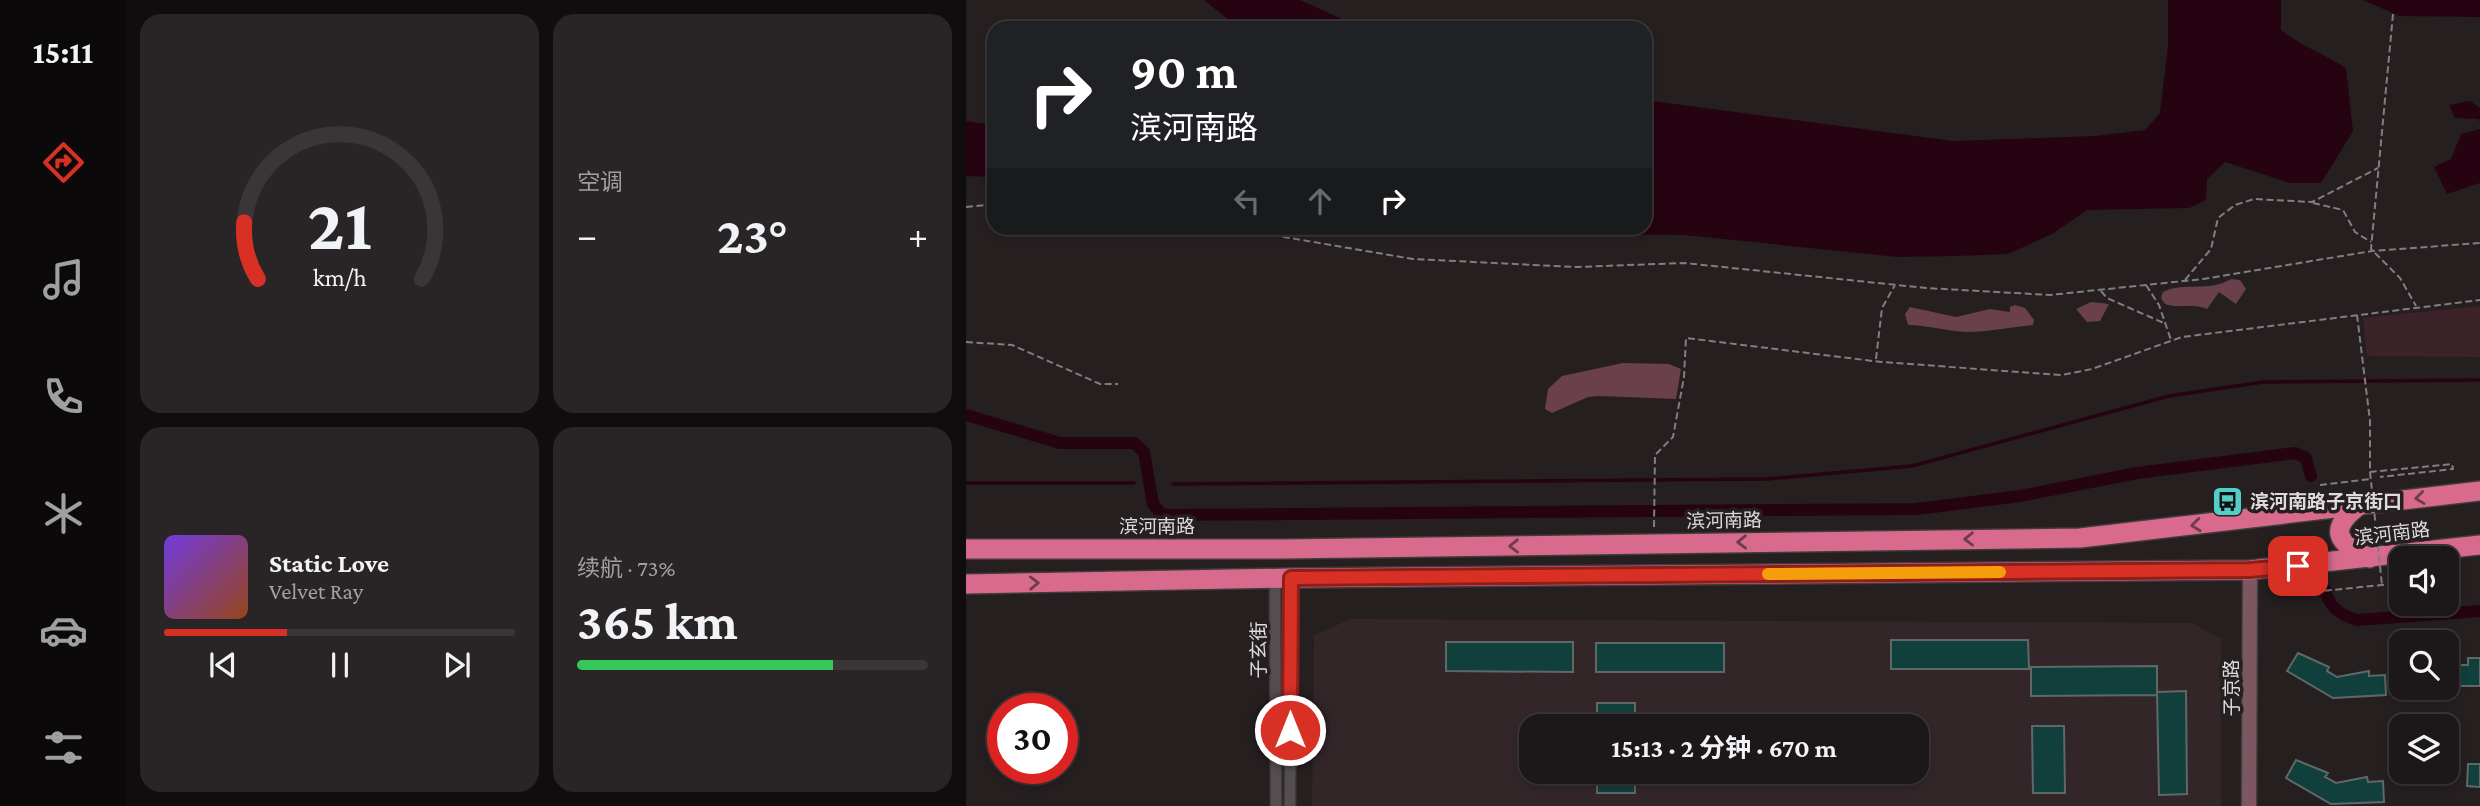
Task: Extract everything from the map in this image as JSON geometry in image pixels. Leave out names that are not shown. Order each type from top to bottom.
[{"type":"highway","name":"滨河南路","points":[[966,549],[1282,549],[2080,538],[2480,491]]},
{"type":"highway","points":[[2361,505],[2347,515],[2340,527],[2339,537],[2345,545],[2371,559]]},
{"type":"highway","name":"滨河南路","points":[[966,584],[1283,578],[2250,570],[2371,559],[2480,545]]},
{"type":"street","name":"子京路","points":[[2249,806],[2250,570]]},
{"type":"street","name":"子玄街","points":[[1276,806],[1283,578]]},
{"type":"street","name":"子玄街","points":[[1283,578],[1290,806]]},
{"type":"path","points":[[2393,14],[2372,251],[2400,278],[2416,307]]},
{"type":"path","points":[[2308,202],[2326,197],[2379,168]]},
{"type":"path","points":[[2185,281],[2211,249],[2214,228],[2225,212],[2255,198],[2308,202],[2343,210],[2355,232],[2372,243]]},
{"type":"path","points":[[966,207],[987,205]]},
{"type":"path","points":[[1272,235],[1413,259],[1576,267],[1684,263],[1896,285],[2029,295],[2185,281],[2372,251],[2480,243]]},
{"type":"path","points":[[1876,361],[1882,308],[1896,285]]},
{"type":"path","points":[[2146,285],[2155,295],[2171,340]]},
{"type":"path","points":[[2100,290],[2108,298],[2166,324]]},
{"type":"path","points":[[1654,522],[1655,456],[1673,437],[1684,377],[1686,338],[1876,361],[2073,374],[2171,340],[2480,300]]},
{"type":"path","points":[[2357,314],[2367,396],[2370,472],[2382,585]]},
{"type":"path","points":[[966,342],[1012,345],[1100,384],[1118,384]]},
{"type":"path","points":[[2370,472],[2452,464],[2453,468],[2380,477]]},
{"type":"path","points":[[2319,485],[2371,479]]},
{"type":"path","points":[[2283,595],[2389,584]]},
{"type":"shaded area","points":[[1204,0],[1300,0],[1346,21],[1230,21]]},
{"type":"shaded area","points":[[2168,0],[2281,0],[2281,30],[2346,68],[2353,131],[2321,183],[2290,183],[2225,162],[2207,179],[2206,200],[2189,208],[2087,210],[2052,234],[2008,254],[1898,257],[1684,235],[1652,235],[1652,101],[1953,141],[2095,136],[2145,130],[2160,113],[2168,46]]},
{"type":"shaded area","points":[[2363,0],[2480,0],[2480,17],[2399,16]]},
{"type":"shaded area","points":[[2470,101],[2480,108],[2480,123],[2479,119],[2455,118],[2449,105]]},
{"type":"shaded area","points":[[966,121],[987,124],[987,177],[966,176]]},
{"type":"shaded area","points":[[2480,129],[2480,183],[2447,194],[2434,167],[2451,159],[2461,134]]},
{"type":"shaded area","points":[[2231,279],[2240,280],[2246,289],[2236,304],[2219,292],[2207,309],[2165,304],[2161,298],[2163,292],[2171,289],[2213,285]]},
{"type":"shaded area","points":[[2091,302],[2109,304],[2100,321],[2087,322],[2076,309]]},
{"type":"shaded area","points":[[2015,305],[2025,308],[2034,320],[2033,325],[1967,332],[1908,325],[1905,314],[1910,307],[1956,317],[1990,309],[2010,312],[2010,307]]},
{"type":"shaded area","points":[[2480,306],[2480,357],[2367,356],[2363,318]]},
{"type":"shaded area","points":[[1623,363],[1669,364],[1681,369],[1676,399],[1599,396],[1588,397],[1552,413],[1545,409],[1548,389],[1562,376]]},
{"type":"shaded area","points":[[1351,619],[2193,623],[2221,639],[2221,806],[1312,806],[1314,635]]},
{"type":"building","points":[[1891,640],[2028,640],[2029,669],[1891,669]]},
{"type":"building","points":[[1446,642],[1573,642],[1573,672],[1446,671]]},
{"type":"building","points":[[1596,643],[1724,643],[1724,672],[1596,672]]},
{"type":"building","points":[[2298,653],[2329,667],[2327,671],[2337,677],[2369,671],[2369,676],[2385,675],[2386,695],[2333,698],[2287,671]]},
{"type":"building","points":[[2468,658],[2480,658],[2480,686],[2459,686],[2459,665],[2468,665]]},
{"type":"building","points":[[2157,666],[2157,695],[2031,696],[2031,667]]},
{"type":"building","points":[[2186,691],[2187,794],[2159,795],[2157,692]]},
{"type":"building","points":[[1597,703],[1635,703],[1635,714],[1597,714]]},
{"type":"building","points":[[2032,726],[2064,726],[2065,793],[2033,793]]},
{"type":"building","points":[[2296,760],[2328,773],[2325,777],[2336,783],[2367,777],[2368,782],[2383,781],[2384,802],[2331,804],[2286,778]]},
{"type":"building","points":[[2468,764],[2480,764],[2480,787],[2467,786]]},
{"type":"building","points":[[1597,784],[1635,784],[1635,793],[1597,793]]},
{"type":"waterway","points":[[1173,484],[1767,479],[1912,466],[2169,396],[2263,382],[2480,380]]},
{"type":"waterway","points":[[966,415],[1060,443],[1134,443],[1144,452],[1153,504],[1162,515],[1917,509],[2020,496],[2137,473],[2295,453],[2306,458],[2311,476]]},
{"type":"waterway","points":[[966,483],[1134,483]]},
{"type":"waterway","points":[[2325,590],[2336,610],[2357,620],[2480,611]]},
{"type":"slow traffic","points":[[1768,574],[2000,572]]},
{"type":"place","name":"滨河南路子京街口","points":[[2227,501]]},
{"type":"route","points":[[1290,730],[1291,578],[2250,570],[2298,566]]}]
